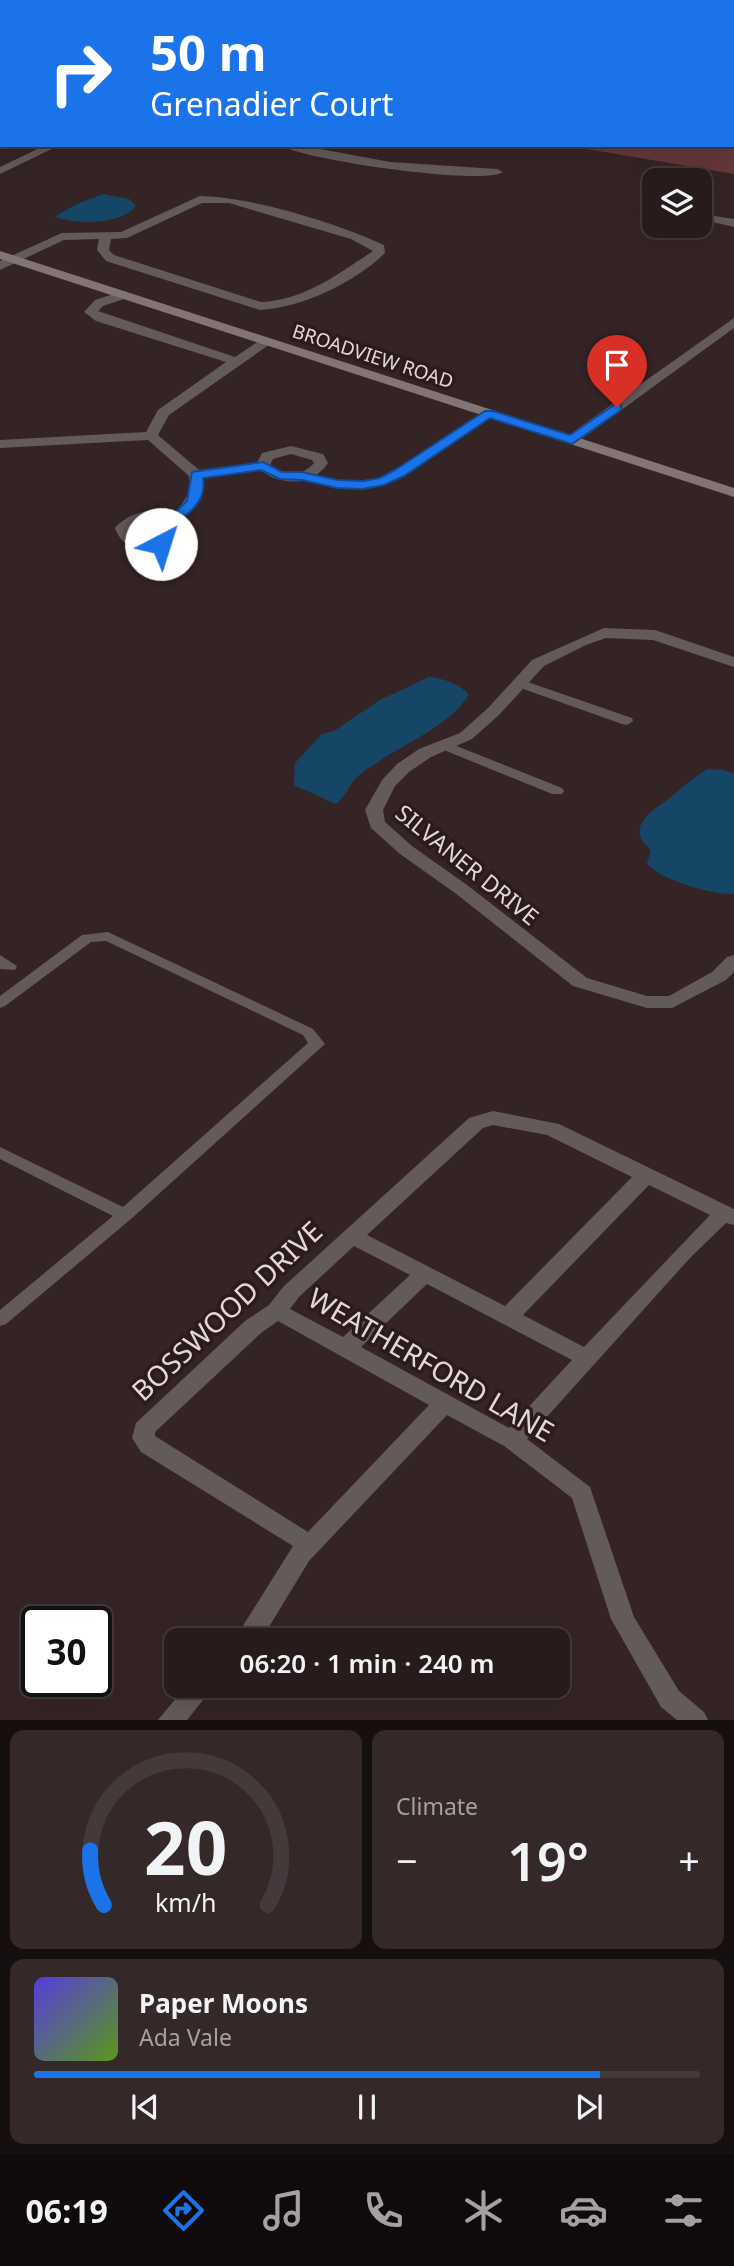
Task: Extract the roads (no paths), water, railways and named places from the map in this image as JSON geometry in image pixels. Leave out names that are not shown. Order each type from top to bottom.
[{"type":"street","points":[[0,171],[51,147]]},
{"type":"street","points":[[295,147],[392,167],[497,172]]},
{"type":"street","points":[[0,266],[7,258],[62,237],[106,237],[135,232],[184,205],[212,198],[230,200],[355,236],[380,248],[379,253],[300,302],[260,306],[110,258],[103,250],[106,237]]},
{"type":"street","points":[[712,219],[734,223]]},
{"type":"street","name":"BROADVIEW ROAD","points":[[7,258],[734,493]]},
{"type":"street","points":[[123,295],[99,303],[90,312],[100,318],[235,361]]},
{"type":"street","points":[[572,440],[734,322]]},
{"type":"street","points":[[151,436],[163,413],[235,361],[267,342]]},
{"type":"street","points":[[0,444],[151,436],[196,475],[198,485],[193,502],[174,519]]},
{"type":"street","points":[[196,475],[263,466],[280,476],[302,476],[311,473],[321,464],[318,457],[303,450],[273,453],[266,457],[263,466]]},
{"type":"street","name":"SILVANER DRIVE","points":[[727,979],[672,1002],[647,1002],[580,982],[461,889],[406,850],[377,824],[374,810],[388,784],[403,768],[425,754],[466,736],[538,663],[581,642],[604,633],[654,635],[734,662]]},
{"type":"street","points":[[727,979],[734,961]]},
{"type":"street","name":"BOSSWOOD DRIVE","points":[[307,1543],[149,1446],[143,1438],[144,1429],[253,1327],[277,1311],[291,1292],[476,1123],[493,1118],[552,1129],[729,1216]]},
{"type":"street","points":[[507,1318],[645,1176]]},
{"type":"street","points":[[512,1440],[683,1252],[729,1216]]},
{"type":"street","points":[[352,1236],[422,1275],[587,1358]]},
{"type":"street","points":[[346,1348],[422,1275]]},
{"type":"street","name":"WEATHERFORD LANE","points":[[277,1311],[512,1440],[582,1493],[623,1619],[670,1699],[695,1720]]},
{"type":"street","points":[[257,1628],[307,1543],[324,1532],[445,1403]]},
{"type":"street","points":[[171,1720],[191,1698]]},
{"type":"lane","points":[[302,476],[350,485],[384,481],[489,414]]},
{"type":"lane","points":[[519,683],[628,721]]},
{"type":"lane","points":[[444,745],[557,791]]},
{"type":"lane","points":[[0,1003],[87,938],[108,936],[308,1032],[317,1044],[125,1215],[0,1320]]},
{"type":"lane","points":[[0,1153],[125,1215]]},
{"type":"water","points":[[103,194],[129,199],[136,206],[129,213],[98,222],[54,217],[77,204]]},
{"type":"water","points":[[429,677],[450,682],[469,694],[462,705],[440,724],[363,772],[336,804],[294,785],[295,763],[322,734],[334,731],[380,700]]},
{"type":"water","points":[[708,769],[734,774],[734,894],[713,892],[674,881],[653,869],[647,863],[651,850],[640,834],[640,826],[650,813]]}]
